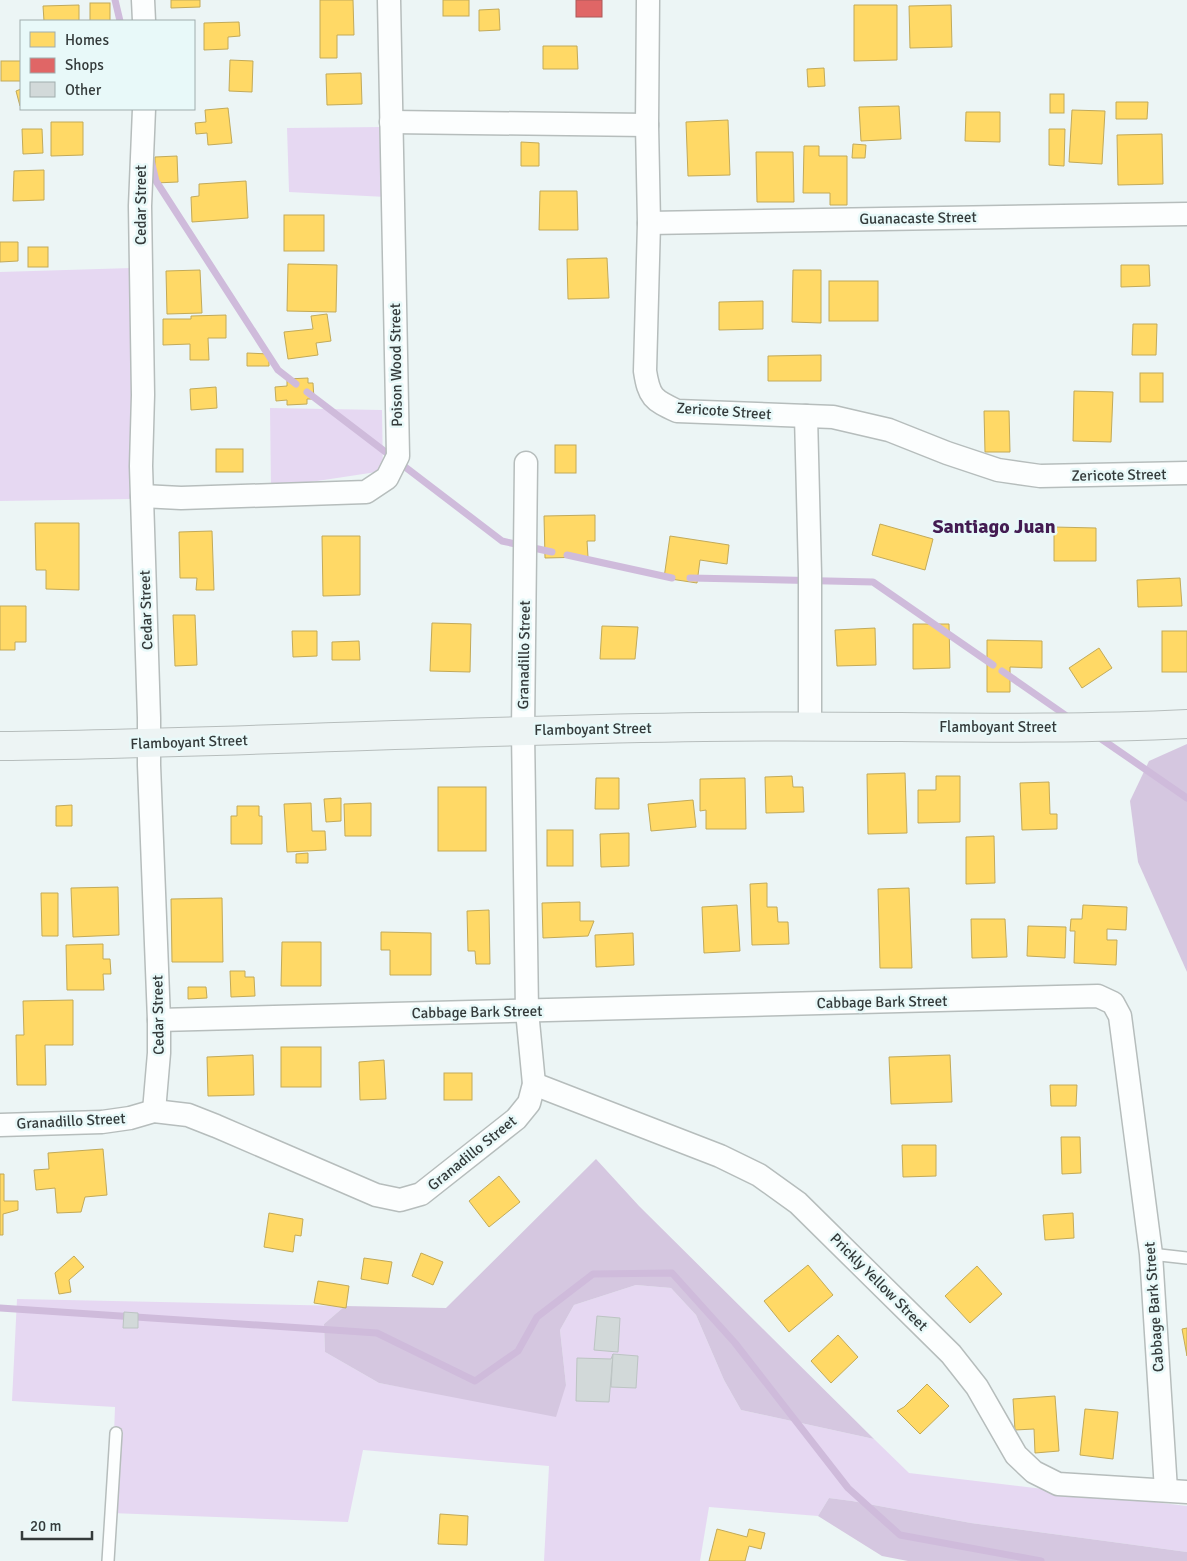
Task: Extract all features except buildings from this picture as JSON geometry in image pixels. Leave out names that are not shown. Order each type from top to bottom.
[{"type":"street","points":[[143,0],[144,20]]},
{"type":"street","name":"Poison Wood Street","points":[[142,496],[181,498],[366,492],[387,478],[398,456],[389,0]]},
{"type":"street","name":"Zericote Street","points":[[648,0],[647,125],[650,223],[646,371],[648,388],[659,403],[677,411],[833,417],[889,430],[947,453],[998,470],[1040,476],[1187,473]]},
{"type":"street","name":"Cedar Street","points":[[144,110],[140,206],[143,394],[141,466],[159,1053],[154,1111]]},
{"type":"street","points":[[391,122],[647,125]]},
{"type":"street","name":"Guanacaste Street","points":[[650,223],[1187,214]]},
{"type":"street","points":[[806,416],[810,574],[810,726]]},
{"type":"street","name":"Granadillo Street","points":[[0,1125],[102,1122],[130,1118],[154,1111],[188,1115],[376,1195],[400,1200],[421,1194],[516,1119],[529,1103],[534,1084],[527,1010],[523,731],[526,463]]},
{"type":"street","name":"Flamboyant Street","points":[[0,746],[149,744],[523,731],[706,727],[1102,728],[1187,724]]},
{"type":"street","name":"Cabbage Bark Street","points":[[158,1020],[1098,996],[1113,1003],[1120,1016],[1151,1254],[1176,1491]]},
{"type":"street","name":"Prickly Yellow Street","points":[[534,1084],[720,1156],[759,1175],[798,1203],[951,1354],[977,1387],[1016,1455],[1034,1472],[1058,1484],[1176,1491]]},
{"type":"lane","points":[[1151,1254],[1187,1258]]},
{"type":"lane","points":[[108,1561],[116,1434]]},
{"type":"shaded area","points":[[382,127],[386,197],[289,192],[287,128]]},
{"type":"shaded area","points":[[132,268],[131,499],[0,501],[0,272]]},
{"type":"shaded area","points":[[270,408],[382,410],[383,471],[271,488]]},
{"type":"shaded area","points":[[1187,744],[1187,972],[1138,862],[1130,801],[1149,761]]},
{"type":"shaded area","points":[[596,1159],[639,1206],[874,1439],[741,1410],[724,1380],[696,1315],[671,1288],[636,1285],[574,1305],[560,1330],[566,1385],[556,1417],[379,1383],[325,1352],[324,1324],[345,1306],[446,1308]]},
{"type":"shaded area","points":[[636,1285],[671,1288],[696,1315],[724,1380],[741,1410],[874,1439],[909,1473],[1187,1506],[1187,1552],[971,1523],[829,1498],[818,1516],[709,1507],[700,1561],[544,1561],[549,1466],[363,1450],[348,1522],[111,1513],[115,1407],[12,1401],[17,1299],[345,1306],[324,1324],[325,1352],[379,1383],[457,1397],[566,1385],[560,1330],[574,1305]]},
{"type":"shaded area","points":[[829,1498],[971,1523],[1187,1552],[1187,1561],[908,1561],[882,1556],[818,1516]]},
{"type":"waterway","points":[[115,0],[120,20]]},
{"type":"waterway","points":[[151,160],[156,181],[278,370],[296,384]]},
{"type":"waterway","points":[[307,392],[502,541],[552,552]]},
{"type":"waterway","points":[[567,555],[672,578]]},
{"type":"waterway","points":[[690,578],[873,582],[993,665]]},
{"type":"waterway","points":[[1002,671],[1071,719]]},
{"type":"waterway","points":[[1097,736],[1187,798]]},
{"type":"waterway","points":[[0,1308],[377,1333],[475,1381],[518,1351],[537,1317],[593,1274],[672,1273],[735,1343],[848,1488],[900,1535],[1041,1561]]},
{"type":"district","name":"Santiago Juan","points":[[994,526]]}]
